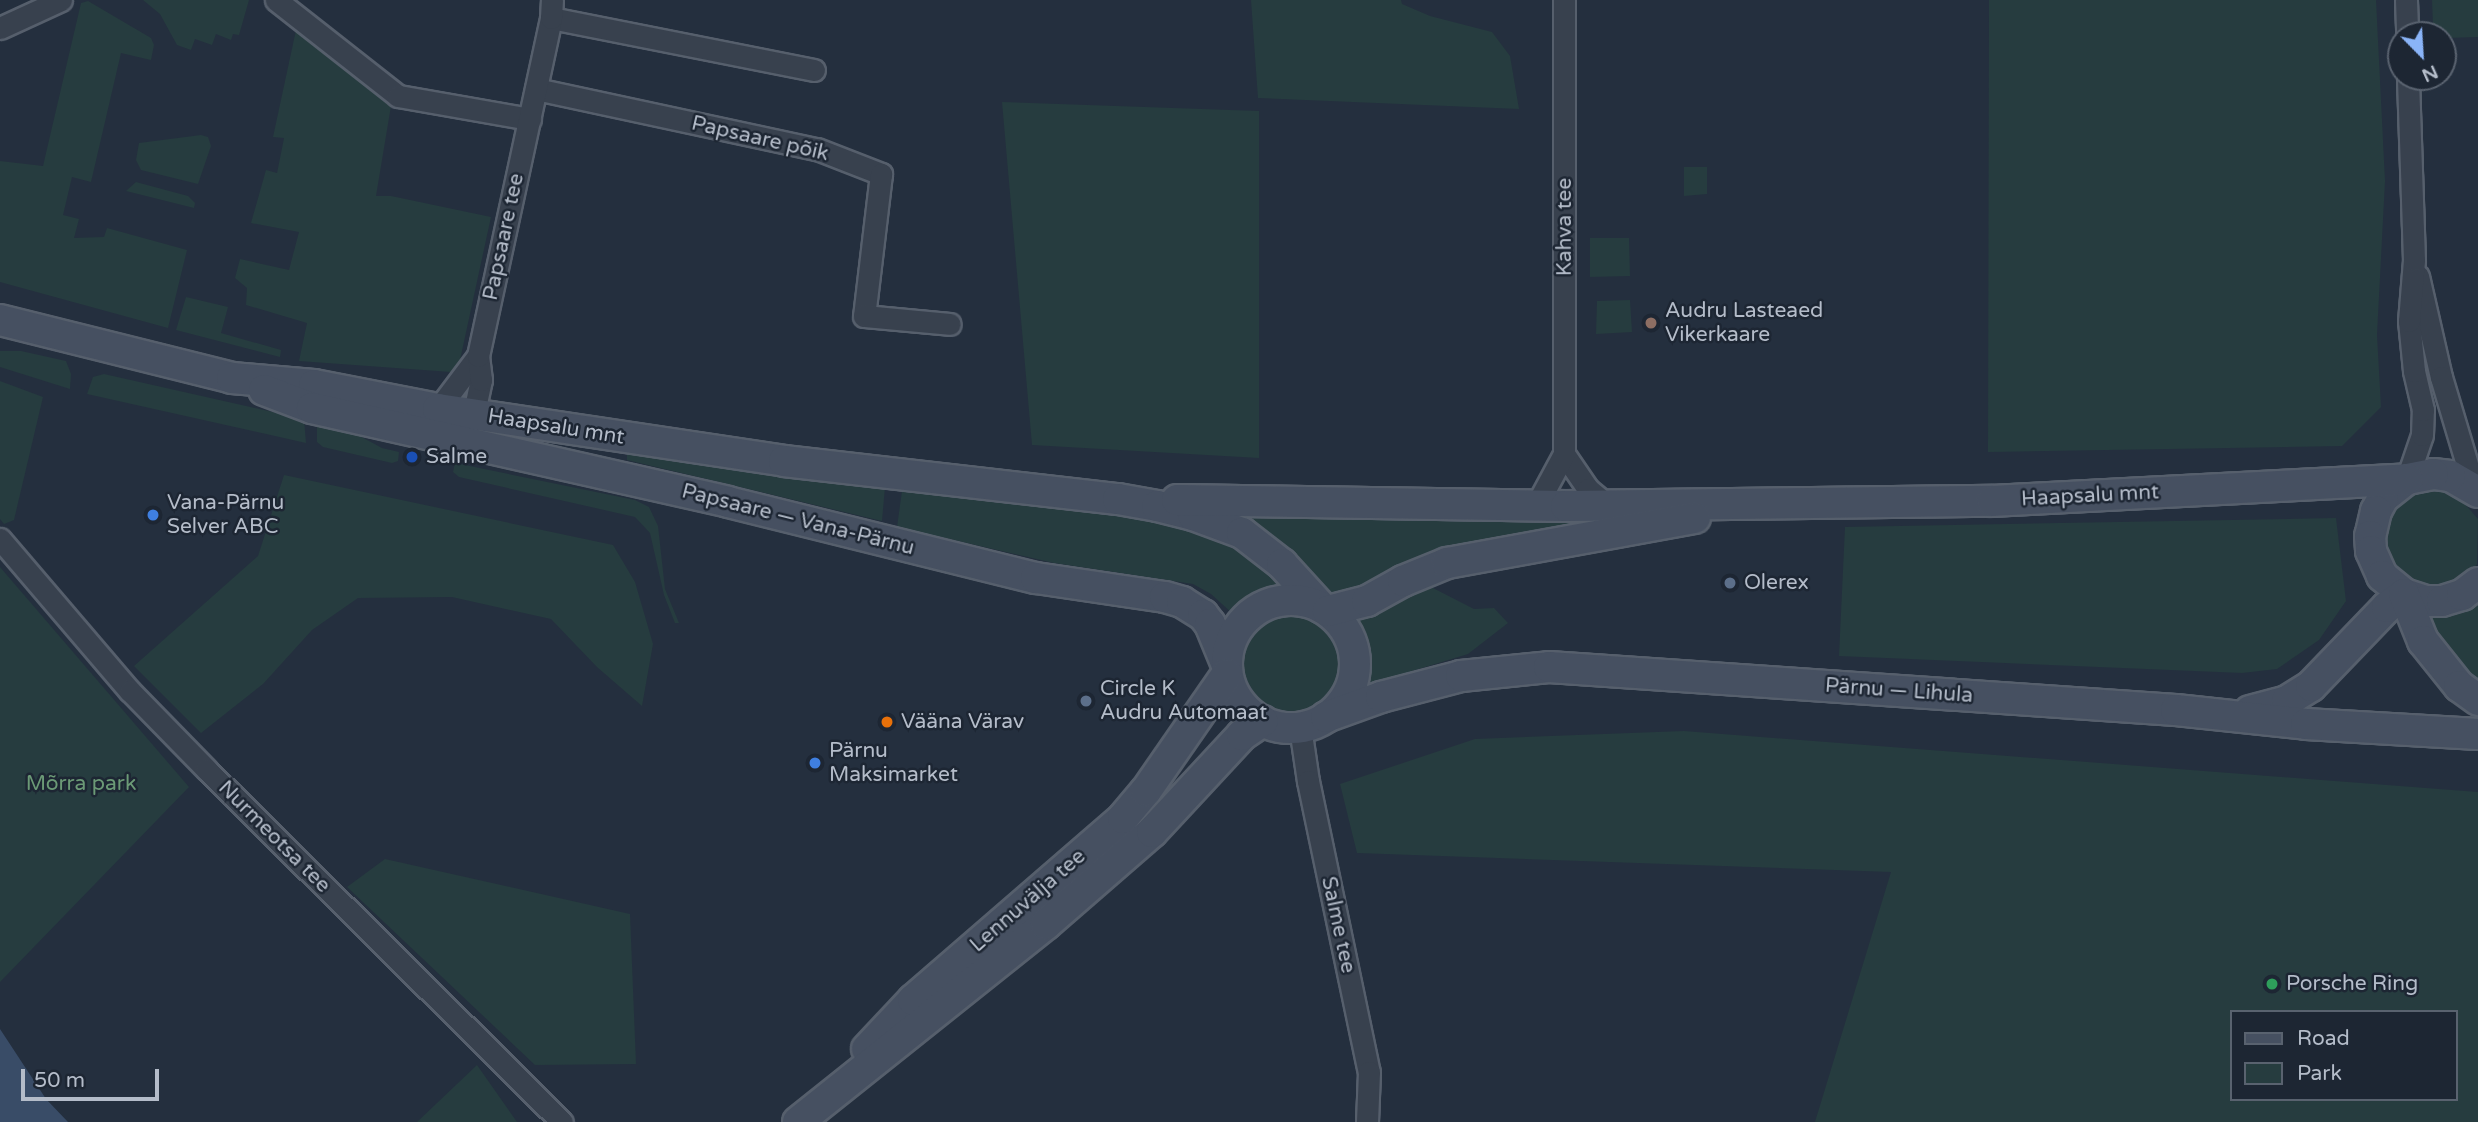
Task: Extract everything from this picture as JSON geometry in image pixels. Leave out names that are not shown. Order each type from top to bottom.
[{"type":"main road","name":"Haapsalu mnt","points":[[0,320],[232,378],[314,385],[438,410],[784,461],[1118,499]]},
{"type":"main road","name":"Papsaare — Vana-Pärnu","points":[[232,378],[312,408],[728,502],[1036,578],[1166,597],[1182,602],[1203,615],[1210,624],[1227,669]]},
{"type":"main road","points":[[2476,490],[2450,476],[2433,474],[2407,479],[2383,498],[2376,511],[2370,536],[2373,557],[2382,576],[2404,594],[2425,601],[2442,601],[2462,595],[2478,583]]},
{"type":"main road","name":"Haapsalu mnt","points":[[1773,503],[1992,501],[2407,479]]},
{"type":"main road","points":[[1118,499],[1536,506],[1773,503]]},
{"type":"main road","points":[[1118,499],[1193,515],[1242,533],[1282,564],[1325,609],[1347,632],[1352,645],[1355,669],[1348,692],[1313,722],[1278,726],[1262,722],[1237,699],[1227,669],[1235,632],[1258,609],[1292,600],[1325,609],[1367,601],[1403,581],[1447,563],[1773,503]]},
{"type":"main road","points":[[2404,594],[2423,641],[2459,686],[2478,700]]},
{"type":"main road","points":[[2222,715],[2265,709],[2301,694],[2323,676],[2380,613],[2404,594]]},
{"type":"main road","name":"Pärnu — Lihula","points":[[1313,722],[1381,697],[1461,676],[1549,667],[2222,715],[2306,724],[2478,734]]},
{"type":"main road","name":"Lennuvälja tee","points":[[804,1117],[913,1000],[1123,818],[1146,790],[1227,669]]},
{"type":"main road","name":"Lennuvälja tee","points":[[804,1117],[942,1010],[1046,924],[1152,832],[1242,735],[1262,722]]},
{"type":"street","points":[[0,28],[61,0]]},
{"type":"street","points":[[276,0],[398,96],[530,119]]},
{"type":"street","name":"Kahva tee","points":[[1536,506],[1564,454],[1564,0]]},
{"type":"street","points":[[2406,0],[2407,21]]},
{"type":"street","points":[[551,9],[814,71]]},
{"type":"street","name":"Papsaare tee","points":[[469,414],[477,403],[481,380],[478,356],[551,9]]},
{"type":"street","name":"Papsaare põik","points":[[536,89],[817,149],[881,174],[864,316],[950,324]]},
{"type":"street","points":[[2407,479],[2423,435],[2423,410],[2414,371],[2409,321],[2414,260],[2408,91]]},
{"type":"street","points":[[2414,260],[2441,377],[2476,490]]},
{"type":"street","points":[[0,338],[44,332]]},
{"type":"street","points":[[438,410],[478,356]]},
{"type":"street","points":[[415,431],[451,428],[469,414]]},
{"type":"street","points":[[1564,454],[1588,489],[1607,505]]},
{"type":"street","name":"Nurmeotsa tee","points":[[0,539],[130,691],[562,1122]]},
{"type":"street","name":"Salme tee","points":[[1313,722],[1308,781],[1369,1072],[1367,1122]]},
{"type":"green space","points":[[143,0],[249,0],[239,35],[233,34],[231,40],[216,34],[212,45],[195,39],[191,50],[177,45],[160,14]]},
{"type":"green space","points":[[1251,0],[1401,0],[1402,4],[1430,16],[1492,32],[1510,56],[1519,109],[1258,98]]},
{"type":"green space","points":[[1989,0],[2376,0],[2385,181],[2377,335],[2381,407],[2342,446],[1988,452]]},
{"type":"green space","points":[[2432,0],[2478,0],[2478,37],[2457,38],[2457,21],[2433,21]]},
{"type":"green space","points":[[88,1],[151,38],[154,45],[151,60],[121,53],[91,182],[72,177],[63,215],[79,219],[74,238],[104,237],[107,228],[187,250],[168,328],[0,282],[0,161],[43,166],[81,3]]},
{"type":"green space","points":[[296,30],[391,106],[376,196],[391,196],[491,217],[460,360],[451,372],[299,361],[307,323],[246,305],[247,288],[235,278],[240,259],[289,270],[299,232],[251,223],[266,170],[277,173],[284,138],[273,137]]},
{"type":"green space","points":[[1002,102],[1259,111],[1259,458],[1032,445]]},
{"type":"green space","points":[[201,135],[208,137],[211,146],[198,184],[141,170],[136,160],[139,143]]},
{"type":"green space","points":[[1684,167],[1707,167],[1707,194],[1684,196]]},
{"type":"green space","points":[[136,182],[188,196],[195,203],[194,208],[126,191]]},
{"type":"green space","points":[[1590,238],[1629,238],[1630,276],[1590,277]]},
{"type":"green space","points":[[186,297],[228,307],[221,333],[281,350],[280,357],[176,330]]},
{"type":"green space","points":[[1630,300],[1632,332],[1596,334],[1597,301]]},
{"type":"green space","points":[[0,351],[21,351],[66,361],[71,374],[70,389],[0,367]]},
{"type":"green space","points":[[104,374],[304,419],[306,443],[87,394],[93,377]]},
{"type":"green space","points":[[0,381],[43,397],[14,520],[4,524],[0,519]]},
{"type":"green space","points":[[317,425],[343,427],[382,448],[399,452],[398,461],[392,463],[323,447],[317,442]]},
{"type":"green space","points":[[627,452],[885,487],[882,521],[627,460]]},
{"type":"green space","points":[[455,463],[635,500],[649,507],[658,526],[665,589],[679,623],[675,623],[664,595],[650,533],[635,517],[459,477],[453,472]]},
{"type":"green space","points":[[284,475],[613,545],[635,582],[653,644],[642,706],[597,667],[551,619],[452,597],[358,598],[312,630],[263,684],[201,733],[134,666],[258,556]]},
{"type":"green space","points":[[2436,489],[2458,496],[2478,519],[2477,564],[2471,573],[2443,590],[2400,580],[2381,538],[2394,506],[2413,493]]},
{"type":"green space","points":[[902,491],[1158,518],[1228,539],[1292,588],[1270,592],[1242,605],[1233,614],[1211,594],[1193,584],[1054,563],[897,527]]},
{"type":"green space","points":[[1234,515],[1613,520],[1344,593],[1329,592],[1290,554]]},
{"type":"green space","points":[[2336,518],[2346,601],[2319,640],[2277,669],[2242,673],[1839,656],[1845,527]]},
{"type":"green space","name":"Mõrra park","points":[[0,567],[189,787],[0,982]]},
{"type":"green space","points":[[1431,587],[1474,609],[1494,608],[1508,623],[1468,654],[1363,686],[1366,667],[1353,624],[1410,591]]},
{"type":"green space","points":[[2478,603],[2478,679],[2450,654],[2429,618]]},
{"type":"green space","points":[[1291,612],[1311,616],[1334,635],[1339,644],[1343,664],[1339,684],[1320,707],[1311,712],[1291,716],[1271,712],[1248,693],[1243,684],[1239,664],[1243,644],[1262,621],[1271,616]]},
{"type":"green space","points":[[1684,731],[2478,792],[2478,1122],[1815,1122],[1891,872],[1357,853],[1340,784],[1475,739]]},
{"type":"green space","points":[[385,859],[630,914],[636,1064],[535,1065],[347,887]]},
{"type":"green space","points":[[477,1065],[517,1122],[417,1122]]},
{"type":"water","points":[[0,1029],[46,1099],[68,1122],[0,1122]]},
{"type":"place","name":"Audru Lasteaed Vikerkaare","points":[[1651,323]]},
{"type":"place","name":"Salme","points":[[412,457]]},
{"type":"place","name":"Vana-Pärnu Selver ABC","points":[[153,515]]},
{"type":"place","name":"Olerex","points":[[1730,583]]},
{"type":"place","name":"Circle K Audru Automaat","points":[[1086,701]]},
{"type":"place","name":"Vääna Värav","points":[[887,722]]},
{"type":"place","name":"Pärnu Maksimarket","points":[[815,763]]},
{"type":"place","name":"Porsche Ring","points":[[2272,984]]}]
